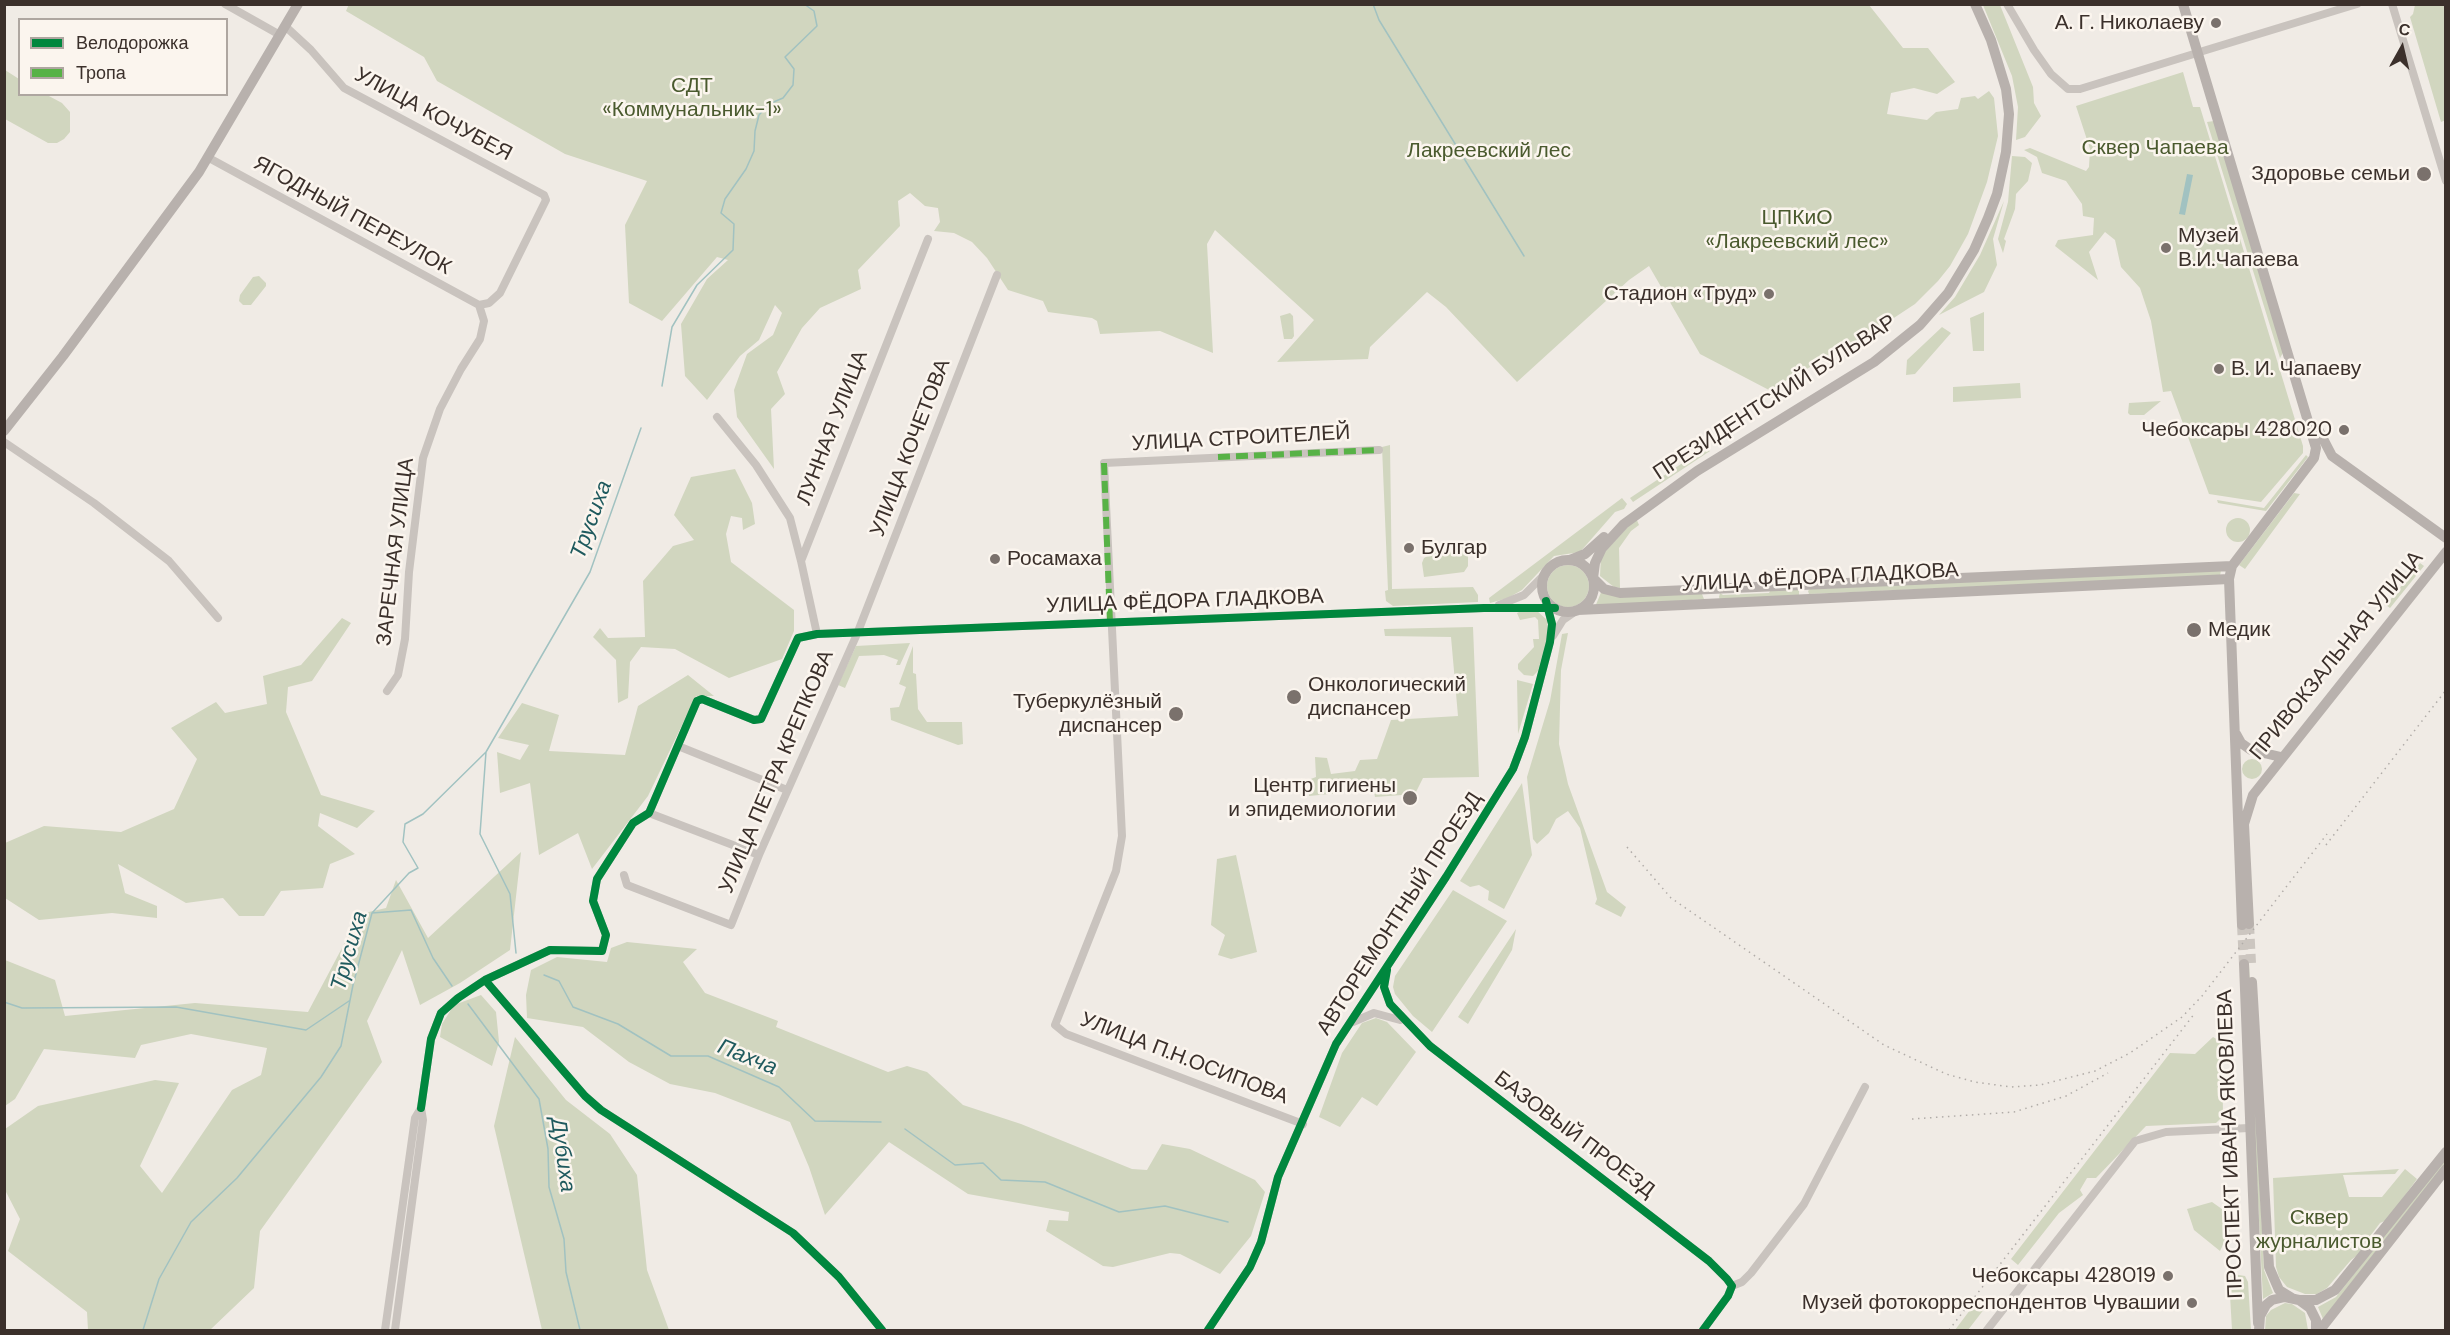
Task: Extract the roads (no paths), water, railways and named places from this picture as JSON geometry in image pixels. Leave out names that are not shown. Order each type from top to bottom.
[{"type":"main road","points":[[4,431],[75,340],[209,158],[298,4]]},
{"type":"main road","name":"ПРЕЗИДЕНТСКИЙ БУЛЬВАР","points":[[1593,578],[1595,563],[1602,548],[1624,524],[1697,471],[1794,410],[1871,357],[1913,324],[1947,282],[1979,224],[1999,162],[2003,115],[1996,76],[1987,45],[1968,4]]},
{"type":"main road","name":"ПРЕЗИДЕНТСКИЙ БУЛЬВАР","points":[[1570,560],[1593,548],[1632,510],[1662,488],[1874,362],[1920,326],[1960,273],[1988,218],[2002,178],[2008,114],[2000,67],[1975,4]]},
{"type":"main road","points":[[2183,4],[2319,433],[2332,456]]},
{"type":"main road","points":[[2189,4],[2200,52],[2314,437],[2314,458]]},
{"type":"main road","points":[[2235,773],[2243,783],[2259,784],[2249,802],[2244,824],[2245,924],[2235,773],[2229,579],[2232,566],[2314,458],[2323,454],[2332,456],[2445,538]]},
{"type":"main road","name":"ПРИВОКЗАЛЬНАЯ УЛИЦА","points":[[2259,784],[2445,552]]},
{"type":"main road","points":[[1570,560],[1583,564],[1593,578],[1593,596],[1577,610],[1550,606],[1542,585],[1545,574],[1554,563],[1570,560]]},
{"type":"main road","name":"УЛИЦА ФЁДОРА ГЛАДКОВА","points":[[1593,578],[1604,589],[1620,593],[2232,566]]},
{"type":"main road","points":[[2063,573],[2064,586]]},
{"type":"main road","name":"УЛИЦА ФЁДОРА ГЛАДКОВА","points":[[1577,610],[2229,579]]},
{"type":"main road","points":[[1803,585],[1804,598]]},
{"type":"main road","points":[[1709,589],[1710,603]]},
{"type":"main road","points":[[2235,734],[2241,743],[2251,750],[2281,757]]},
{"type":"main road","name":"ПРОСПЕКТ ИВАНА ЯКОВЛЕВА","points":[[2258,1327],[2249,1128],[2247,963],[2269,1267],[2279,1290],[2296,1299],[2314,1313],[2318,1330]]},
{"type":"main road","points":[[2258,1327],[2262,1310],[2272,1300],[2316,1300],[2335,1290],[2445,1152]]},
{"type":"main road","points":[[2318,1330],[2445,1170]]},
{"type":"street","name":"УЛИЦА КОЧУБЕЯ","points":[[225,4],[282,30],[311,50],[344,88],[544,195],[546,200],[500,293],[489,303],[479,305]]},
{"type":"street","points":[[2007,4],[2051,74],[2068,89],[2080,89],[2357,4]]},
{"type":"street","points":[[2392,4],[2445,181]]},
{"type":"street","name":"ЯГОДНЫЙ ПЕРЕУЛОК","points":[[209,158],[479,305]]},
{"type":"street","name":"ЛУННАЯ УЛИЦА","points":[[801,561],[928,239]]},
{"type":"street","name":"УЛИЦА КОЧЕТОВА","points":[[857,634],[997,274]]},
{"type":"street","name":"ЗАРЕЧНАЯ УЛИЦА","points":[[387,691],[398,675],[405,639],[409,572],[423,458],[440,410],[461,369],[480,339],[484,321],[479,305]]},
{"type":"street","points":[[395,1330],[419,1119],[431,1039],[437,1019],[448,1005],[485,980],[550,950],[602,951],[606,935],[593,901],[597,879],[633,823],[649,813],[697,701],[702,699],[753,720],[761,719],[794,644],[798,638],[817,634],[801,561],[786,511],[756,465],[717,417]]},
{"type":"street","points":[[4,441],[94,503],[169,561],[218,618]]},
{"type":"street","name":"УЛИЦА СТРОИТЕЛЕЙ","points":[[1104,463],[1380,450]]},
{"type":"street","name":"УЛИЦА ФЁДОРА ГЛАДКОВА","points":[[1054,1024],[1120,855],[1121,822],[1104,463]]},
{"type":"street","name":"УЛИЦА ФЁДОРА ГЛАДКОВА","points":[[1484,608],[1513,601],[1524,595],[1545,574]]},
{"type":"street","name":"УЛИЦА ФЁДОРА ГЛАДКОВА","points":[[817,634],[1550,606]]},
{"type":"street","name":"АВТОРЕМОНТНЫЙ ПРОЕЗД","points":[[1208,1330],[1250,1267],[1262,1242],[1278,1177],[1336,1044],[1513,769],[1525,737],[1551,642],[1550,606]]},
{"type":"street","name":"АВТОРЕМОНТНЫЙ ПРОЕЗД","points":[[1551,642],[1563,620],[1577,610]]},
{"type":"street","name":"УЛИЦА ПЕТРА КРЕПКОВА","points":[[624,875],[627,885],[731,925],[787,790],[857,634]]},
{"type":"street","points":[[678,746],[787,790]]},
{"type":"street","points":[[649,813],[759,855]]},
{"type":"street","name":"БАЗОВЫЙ ПРОЕЗД","points":[[1390,962],[1384,981],[1384,993],[1403,1021],[1439,1054],[1709,1261],[1732,1286]]},
{"type":"street","points":[[485,980],[585,1096],[601,1110],[798,1237],[839,1277],[882,1330]]},
{"type":"street","points":[[1350,1023],[1374,1013],[1403,1021]]},
{"type":"street","name":"УЛИЦА П.Н.ОСИПОВА","points":[[1054,1024],[1066,1034],[1303,1124]]},
{"type":"street","points":[[1703,1330],[1722,1305],[1732,1286],[1742,1282],[1751,1273],[1804,1204],[1865,1087]]},
{"type":"street","points":[[1987,1330],[2135,1142],[2166,1132],[2249,1128]]},
{"type":"street","points":[[386,1330],[394,1270],[409,1198]]},
{"type":"street","points":[[394,1270],[403,1272]]},
{"type":"water","points":[[2187,174],[2193,175],[2185,215],[2179,214]]},
{"type":"waterway","name":"Трусиха","points":[[662,386],[672,327],[697,285],[733,250],[734,224],[721,213],[725,199],[746,169],[754,151],[759,115],[769,104],[783,98],[793,85],[794,69],[785,57],[817,26],[814,11],[804,4]]},
{"type":"waterway","points":[[1373,4],[1379,20],[1524,256]]},
{"type":"waterway","name":"Трусиха","points":[[143,1330],[159,1279],[191,1222],[237,1178],[321,1077],[341,1046],[353,985],[372,913],[409,873],[418,868],[403,842],[405,824],[423,814],[486,752],[590,572],[641,428]]},
{"type":"waterway","name":"Пахча","points":[[486,752],[480,834],[510,894],[516,953]]},
{"type":"waterway","name":"Дубиха","points":[[372,913],[411,910],[433,958],[452,986]]},
{"type":"waterway","name":"Пахча","points":[[544,975],[559,981],[573,1007],[618,1024],[671,1056],[708,1056],[779,1087],[815,1121],[881,1122]]},
{"type":"waterway","points":[[4,1002],[22,1008],[176,1007],[306,1030],[349,1001]]},
{"type":"waterway","name":"Дубиха","points":[[468,1004],[539,1099],[548,1149],[549,1187],[564,1239],[566,1272],[580,1330]]},
{"type":"waterway","name":"Пахча","points":[[905,1129],[955,1165],[983,1163],[1001,1180],[1045,1182],[1119,1212],[1165,1206],[1228,1222]]},
{"type":"tunnel","points":[[2249,924],[2251,963]]},
{"type":"tunnel","points":[[2242,925],[2244,964]]},
{"type":"railway","points":[[2326,845],[2446,690]]},
{"type":"railway","points":[[1627,847],[1671,898],[1884,1045],[1946,1074],[1975,1082],[2011,1087],[2040,1085],[2095,1071],[2130,1053],[2182,1017],[2202,996],[2327,834]]},
{"type":"railway","points":[[1949,1330],[2195,1013]]},
{"type":"railway","points":[[1912,1119],[2014,1112],[2066,1096],[2108,1073]]},
{"type":"place","name":"А. Г. Николаеву","points":[[2216,23]]},
{"type":"place","name":"Здоровье семьи","points":[[2424,174]]},
{"type":"place","name":"Музей В.И.Чапаева","points":[[2166,248]]},
{"type":"place","name":"Стадион «Труд»","points":[[1769,294]]},
{"type":"place","name":"В. И. Чапаеву","points":[[2219,369]]},
{"type":"place","name":"Чебоксары 428020","points":[[2344,430]]},
{"type":"place","name":"Булгар","points":[[1409,548]]},
{"type":"place","name":"Росамаха","points":[[995,559]]},
{"type":"place","name":"Медик","points":[[2194,630]]},
{"type":"place","name":"Онкологический диспансер","points":[[1294,697]]},
{"type":"place","name":"Туберкулёзный диспансер","points":[[1176,714]]},
{"type":"place","name":"Центр гигиены и эпидемиологии","points":[[1410,798]]},
{"type":"place","name":"Чебоксары 428019","points":[[2168,1276]]},
{"type":"place","name":"Музей фотокорреспондентов Чувашии","points":[[2192,1303]]},
{"type":"park label","name":"СДТ «Коммунальник-1»","points":[[692,98]]},
{"type":"park label","name":"Сквер Чапаева","points":[[2155,148]]},
{"type":"park label","name":"Лакреевский лес","points":[[1489,151]]},
{"type":"park label","name":"ЦПКиО «Лакреевский лес»","points":[[1797,230]]},
{"type":"park label","name":"Сквер журналистов","points":[[2319,1230]]}]
